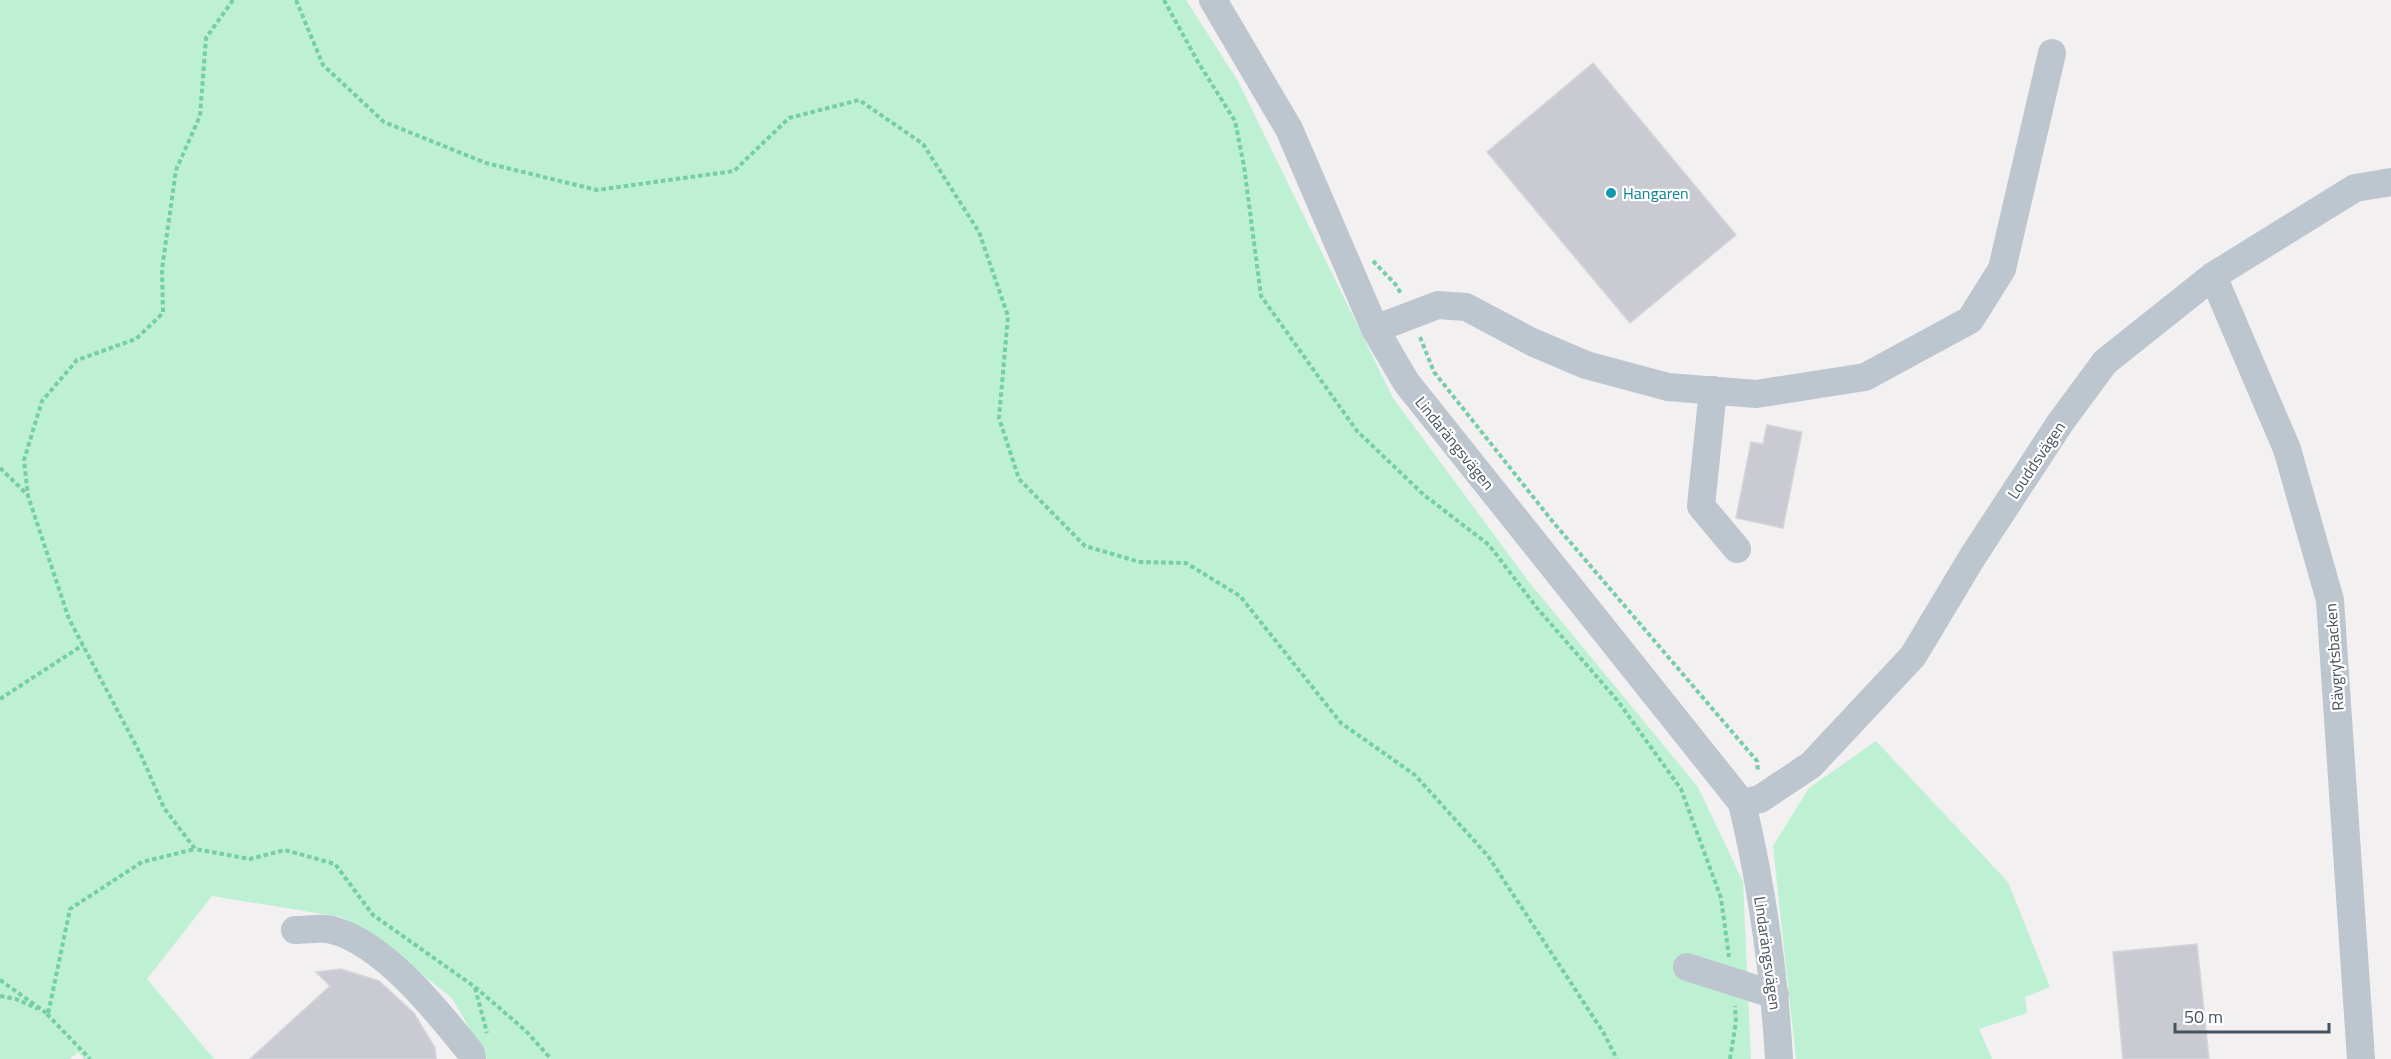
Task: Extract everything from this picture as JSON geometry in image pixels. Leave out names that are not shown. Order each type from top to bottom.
[{"type":"street","name":"Lindarängsvägen","points":[[1213,0],[1289,129],[1375,329],[1406,382],[1751,801],[1753,848],[1775,995],[1779,1059]]},
{"type":"street","points":[[1375,329],[1409,314],[1438,305],[1466,307],[1532,342],[1587,364],[1668,387],[1756,394],[1865,377],[1970,320],[2002,270],[2052,53]]},
{"type":"street","name":"Louddsvägen","points":[[1751,801],[1811,765],[1913,656],[1973,556],[2060,423],[2105,362],[2213,276],[2355,188],[2391,182]]},
{"type":"street","name":"Rävgrytsbacken","points":[[2213,276],[2287,449],[2330,600],[2361,1059]]},
{"type":"street","points":[[1713,390],[1701,506],[1737,549]]},
{"type":"street","points":[[296,930],[332,930],[376,952],[431,1003],[471,1053],[480,1052]]},
{"type":"street","points":[[1687,967],[1775,995]]},
{"type":"path","points":[[195,849],[164,808],[141,755],[69,619],[28,496],[24,460],[42,401],[77,360],[136,339],[163,313],[162,268],[176,170],[200,116],[206,38],[233,0]]},
{"type":"path","points":[[296,0],[322,65],[384,122],[486,164],[597,190],[734,171],[789,118],[859,100],[922,144],[979,231],[1008,316],[999,418],[1019,479],[1085,546],[1140,562],[1186,563],[1240,596],[1341,723],[1415,775],[1488,856],[1603,1032],[1617,1059]]},
{"type":"path","points":[[1164,0],[1235,121],[1244,166],[1261,296],[1357,430],[1424,495],[1489,545],[1537,608],[1617,700],[1681,789],[1721,898],[1736,1022],[1730,1059]]},
{"type":"path","name":"Lindarängsvägen","points":[[1409,314],[1434,372],[1553,522],[1757,761],[1751,801]]},
{"type":"path","points":[[0,468],[28,496]]},
{"type":"path","points":[[0,699],[83,645]]},
{"type":"path","points":[[48,1014],[70,909],[142,862],[195,849],[250,859],[285,850],[335,864],[373,915],[475,987],[526,1031],[550,1059]]},
{"type":"path","points":[[0,980],[48,1014],[90,1059]]},
{"type":"path","points":[[475,987],[480,1052]]},
{"type":"path","points":[[0,996],[16,999],[48,1014]]},
{"type":"green space","points":[[0,0],[1186,0],[1238,81],[1393,398],[1529,582],[1698,787],[1743,882],[1751,1059],[487,1059],[452,998],[381,942],[341,917],[212,896],[147,979],[214,1059],[84,1059],[78,1052],[70,1059],[0,1059]]},
{"type":"green space","points":[[1876,741],[2008,882],[2050,987],[2025,997],[2027,1013],[1979,1029],[1992,1059],[1796,1059],[1773,846],[1809,788]]},
{"type":"building","name":"Hangaren","points":[[1593,63],[1736,235],[1630,323],[1487,152]]},
{"type":"building","points":[[1767,425],[1802,432],[1783,528],[1736,518],[1751,442],[1763,444]]},
{"type":"building","points":[[2197,944],[2209,1059],[2123,1059],[2113,952]]},
{"type":"building","points":[[341,969],[379,981],[414,1013],[435,1048],[436,1059],[250,1059],[330,986],[316,972]]},
{"type":"place","name":"Hangaren","points":[[1611,193]]}]
